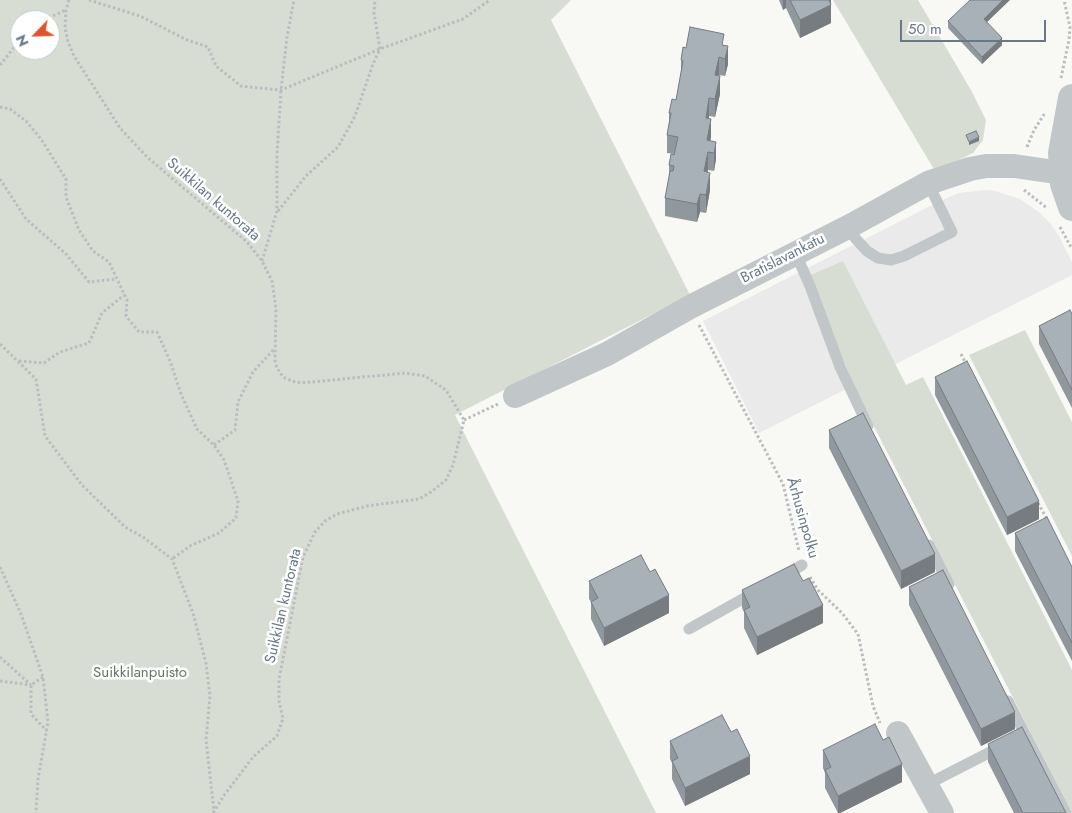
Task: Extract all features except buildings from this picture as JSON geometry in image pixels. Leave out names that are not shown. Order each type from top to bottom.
[{"type":"street","points":[[1066,89],[1062,173],[1072,207]]},
{"type":"street","name":"Bratislavankatu","points":[[516,396],[607,354],[690,307],[795,252],[850,226],[928,183],[962,171],[986,166],[1014,166],[1062,173]]},
{"type":"street","points":[[890,730],[942,813]]},
{"type":"lane","points":[[850,226],[856,238],[867,251],[878,258],[890,260],[904,256],[952,232],[928,183]]},
{"type":"lane","points":[[795,252],[810,286],[840,367],[871,432]]},
{"type":"lane","points":[[926,539],[953,592]]},
{"type":"lane","points":[[689,629],[802,566]]},
{"type":"lane","points":[[1003,690],[1017,738],[1066,813]]},
{"type":"lane","points":[[926,785],[1017,738]]},
{"type":"path","name":"Suikkilan kuntorata","points":[[69,0],[66,10],[65,28],[68,42],[74,56],[120,128],[147,157],[247,242],[262,262],[272,281],[276,309],[275,348],[277,368],[283,377],[302,383],[405,373],[424,376],[446,390],[464,420],[450,473],[446,480],[432,492],[419,499],[367,506],[337,514],[325,521],[315,532],[303,557],[279,679],[278,701],[283,718],[277,736],[253,757],[224,794],[214,812]]},
{"type":"path","points":[[89,0],[140,16],[187,40],[208,47],[216,66],[241,86],[281,90],[380,49],[463,19],[490,0]]},
{"type":"path","points":[[262,262],[278,211],[277,154],[281,90],[287,37],[294,0]]},
{"type":"path","points":[[278,211],[306,176],[338,147],[355,116],[380,49],[374,13],[375,0]]},
{"type":"path","points":[[1064,0],[1070,28],[1066,89]]},
{"type":"path","points":[[60,13],[66,10]]},
{"type":"path","points":[[0,65],[10,52]]},
{"type":"path","points":[[0,108],[10,109],[26,121],[41,139],[66,179],[66,197],[79,230],[93,251],[109,262],[127,300],[126,316],[139,332],[157,332],[197,429],[214,445],[224,460],[238,501],[236,518],[219,533],[190,546],[172,560]]},
{"type":"path","points":[[1026,150],[1034,130],[1046,112]]},
{"type":"path","points":[[0,179],[26,218],[66,254],[89,282],[116,279]]},
{"type":"path","points":[[18,361],[44,363],[60,352],[89,343],[102,313],[124,295]]},
{"type":"path","name":"Århusinpolku","points":[[690,307],[783,484],[802,566],[818,590],[842,613],[858,634],[873,706],[890,730]]},
{"type":"path","points":[[0,344],[36,379],[45,436],[82,485],[125,527],[143,537],[172,560],[193,612],[206,663],[210,696],[206,740],[214,812]]},
{"type":"path","points":[[214,445],[235,430],[238,402],[252,372],[275,348]]},
{"type":"path","points":[[961,354],[970,372]]},
{"type":"path","points":[[464,420],[516,396]]},
{"type":"path","points":[[1036,500],[1050,526]]},
{"type":"path","points":[[0,567],[21,614],[43,677],[48,722],[38,779],[36,813]]},
{"type":"path","points":[[0,657],[32,685]]},
{"type":"path","points":[[0,681],[32,685],[43,677]]},
{"type":"path","points":[[32,685],[31,714],[47,731]]},
{"type":"shaded area","points":[[986,190],[1020,199],[1040,213],[1051,224],[1060,238],[1072,262],[1072,275],[759,433],[703,321],[942,200],[959,193]]},
{"type":"green space","name":"Suikkilanpuisto","points":[[0,0],[571,0],[551,20],[690,295],[455,415],[656,813],[0,813]]},
{"type":"green space","points":[[833,0],[918,0],[971,90],[986,120],[983,140],[973,153],[935,171]]},
{"type":"green space","points":[[843,261],[906,385],[923,377],[1072,670],[1072,813],[861,401],[834,338],[811,275]]},
{"type":"green space","points":[[1025,330],[1072,422],[1072,556],[969,355]]}]
